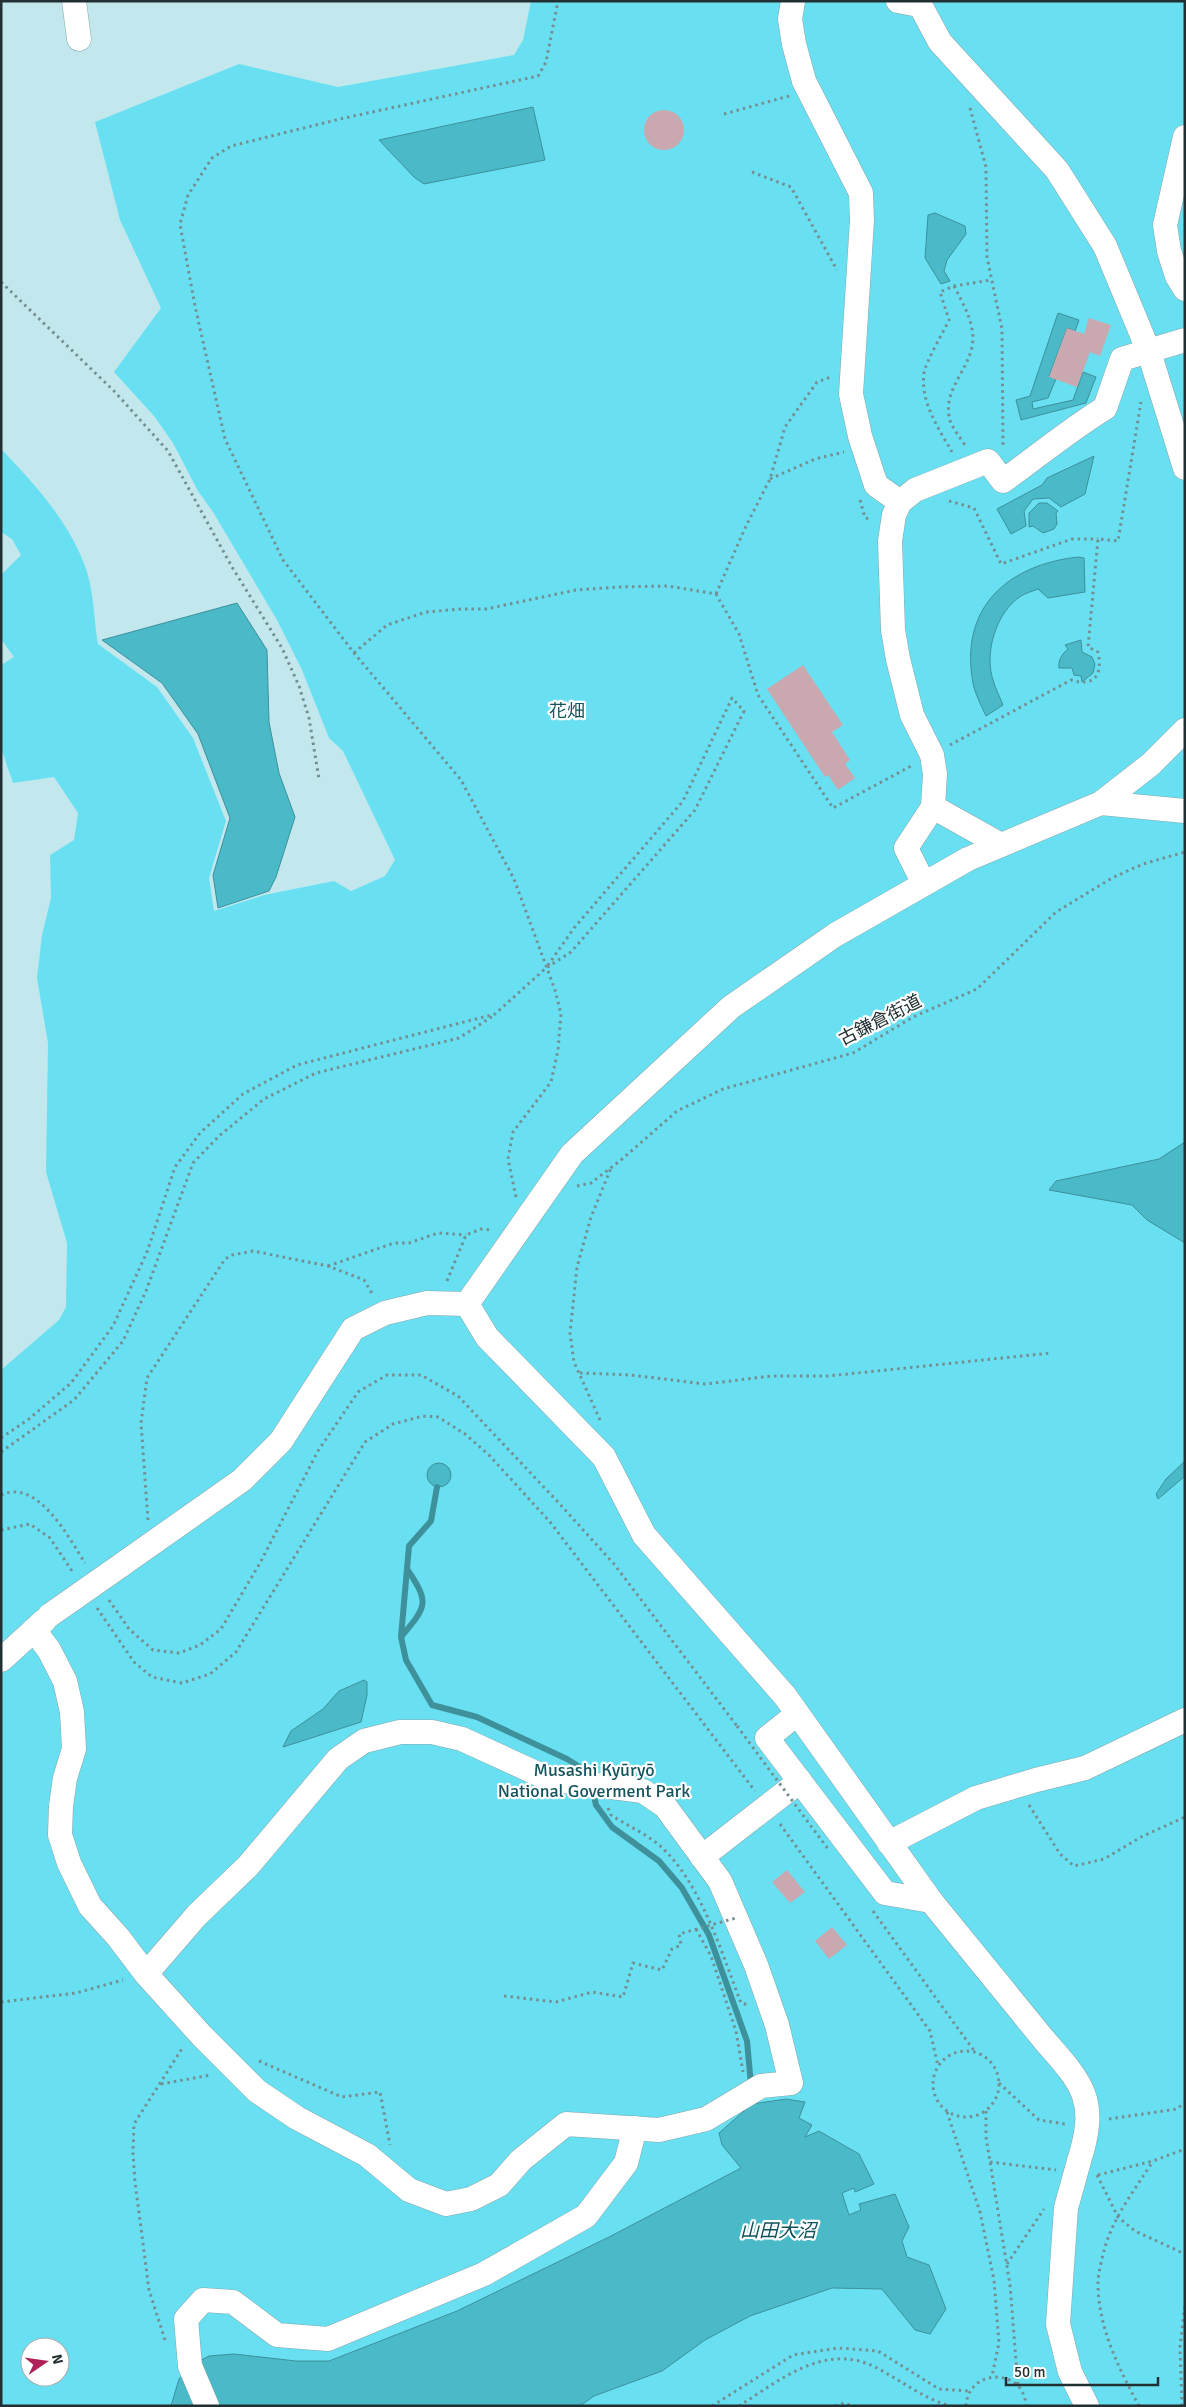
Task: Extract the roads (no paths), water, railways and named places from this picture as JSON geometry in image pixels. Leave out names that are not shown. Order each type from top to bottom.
[{"type":"street","points":[[74,1],[79,39]]},
{"type":"street","points":[[793,1],[790,19],[794,44],[809,91],[861,192],[862,220],[852,394],[864,447],[876,485],[908,496]]},
{"type":"street","points":[[914,2],[940,42],[1057,170],[1105,246],[1149,352],[1185,468]]},
{"type":"street","points":[[1185,137],[1165,225],[1177,276],[1185,289]]},
{"type":"street","points":[[924,884],[906,848],[933,806],[935,774],[932,755],[912,715],[893,630],[890,541],[894,515],[908,496],[976,465],[1003,481],[1041,455],[1070,430],[1106,408],[1122,359],[1185,340]]},
{"type":"street","points":[[467,1304],[572,1154],[731,1007],[835,935],[968,859],[1101,803],[1151,764],[1185,730]]},
{"type":"street","points":[[1101,803],[1185,811]]},
{"type":"street","points":[[933,806],[1001,845]]},
{"type":"street","points":[[1,1660],[42,1622],[242,1480],[281,1441],[354,1329],[385,1313],[427,1303],[467,1304]]},
{"type":"street","points":[[467,1304],[487,1338],[604,1456],[644,1535],[784,1696],[931,1901],[1078,2080],[1087,2103],[1086,2140],[1081,2175],[1066,2208],[1058,2324],[1070,2372],[1087,2406]]},
{"type":"street","points":[[42,1622],[49,1650],[65,1681],[72,1712],[74,1749],[65,1778],[60,1835],[69,1864],[90,1906],[146,1974],[194,2027],[257,2091],[297,2118],[367,2155],[409,2190],[446,2204],[471,2199],[498,2185],[521,2160],[566,2124],[659,2130],[706,2119],[750,2092],[791,2083],[773,2012],[756,1965],[720,1881],[665,1806],[643,1791],[549,1779],[462,1739],[432,1732],[400,1732],[364,1741],[338,1759],[248,1866],[198,1915],[146,1974]]},
{"type":"street","points":[[797,1714],[767,1738],[885,1893],[931,1901]]},
{"type":"street","points":[[889,1843],[976,1798],[1085,1768],[1185,1720]]},
{"type":"street","points":[[702,1857],[800,1781]]},
{"type":"street","points":[[207,2406],[190,2366],[186,2319],[203,2300],[233,2302],[277,2335],[328,2339],[484,2274],[586,2216],[626,2163],[635,2128]]},
{"type":"water","points":[[533,107],[545,160],[424,184],[414,177],[379,140]]},
{"type":"water","points":[[935,213],[965,226],[966,234],[947,260],[944,271],[950,281],[941,284],[925,258],[928,215]]},
{"type":"water","points":[[1058,313],[1079,320],[1075,331],[1067,328],[1049,376],[1056,379],[1048,398],[1032,402],[1033,409],[1073,400],[1083,372],[1096,377],[1086,403],[1021,420],[1016,400],[1030,396]]},
{"type":"water","points":[[1094,456],[1085,494],[1061,507],[1049,498],[1033,499],[1024,511],[1026,526],[1011,534],[997,509],[1042,485],[1047,478]]},
{"type":"water","points":[[1039,503],[1047,503],[1058,511],[1056,513],[1057,524],[1054,529],[1043,533],[1033,526],[1029,527],[1029,513]]},
{"type":"water","points":[[1078,557],[1084,558],[1085,592],[1048,598],[1038,589],[1023,595],[1012,603],[999,622],[991,646],[990,658],[994,683],[1003,705],[986,716],[978,700],[973,683],[971,656],[974,633],[981,612],[994,595],[1010,581],[1030,570],[1053,562]]},
{"type":"water","points":[[237,603],[267,650],[269,722],[279,773],[295,817],[276,877],[269,891],[218,908],[213,875],[230,818],[198,734],[162,683],[102,640]]},
{"type":"water","points":[[1081,640],[1082,652],[1092,657],[1095,664],[1093,673],[1082,682],[1081,676],[1074,675],[1072,668],[1059,668],[1061,657],[1068,649],[1065,645]]},
{"type":"water","points":[[1185,1142],[1185,1243],[1147,1220],[1132,1205],[1049,1190],[1056,1181],[1159,1159]]},
{"type":"water","points":[[1185,1461],[1185,1476],[1158,1499],[1156,1494],[1166,1479]]},
{"type":"water","points":[[439,1463],[448,1466],[451,1475],[448,1484],[439,1487],[430,1484],[427,1475],[430,1466]]},
{"type":"water","points":[[364,1680],[367,1682],[367,1695],[361,1722],[283,1747],[291,1731],[323,1709],[339,1691]]},
{"type":"water","name":"山田大沼","points":[[786,2099],[805,2102],[799,2118],[812,2125],[805,2137],[819,2131],[859,2154],[874,2184],[855,2192],[854,2188],[842,2193],[849,2215],[861,2210],[859,2204],[895,2194],[909,2227],[902,2241],[907,2257],[929,2265],[946,2309],[930,2334],[915,2330],[882,2289],[832,2288],[750,2316],[705,2340],[662,2371],[594,2396],[580,2406],[171,2406],[179,2379],[190,2366],[209,2356],[234,2354],[296,2361],[329,2361],[457,2311],[609,2237],[741,2168],[722,2145],[719,2133],[752,2104]]},
{"type":"waterway","points":[[437,1487],[431,1521],[409,1546],[401,1637],[406,1660],[432,1705],[477,1717],[567,1759],[586,1771],[588,1778]]},
{"type":"waterway","points":[[401,1637],[416,1618],[422,1604],[422,1597],[407,1569]]},
{"type":"waterway","points":[[594,1796],[596,1805],[612,1827],[659,1861],[682,1888],[709,1935],[747,2041],[751,2085]]},
{"type":"park label","name":"花畑","points":[[567,711]]},
{"type":"park label","name":"Musashi Kyūryō National Goverment Park","points":[[594,1780]]}]
